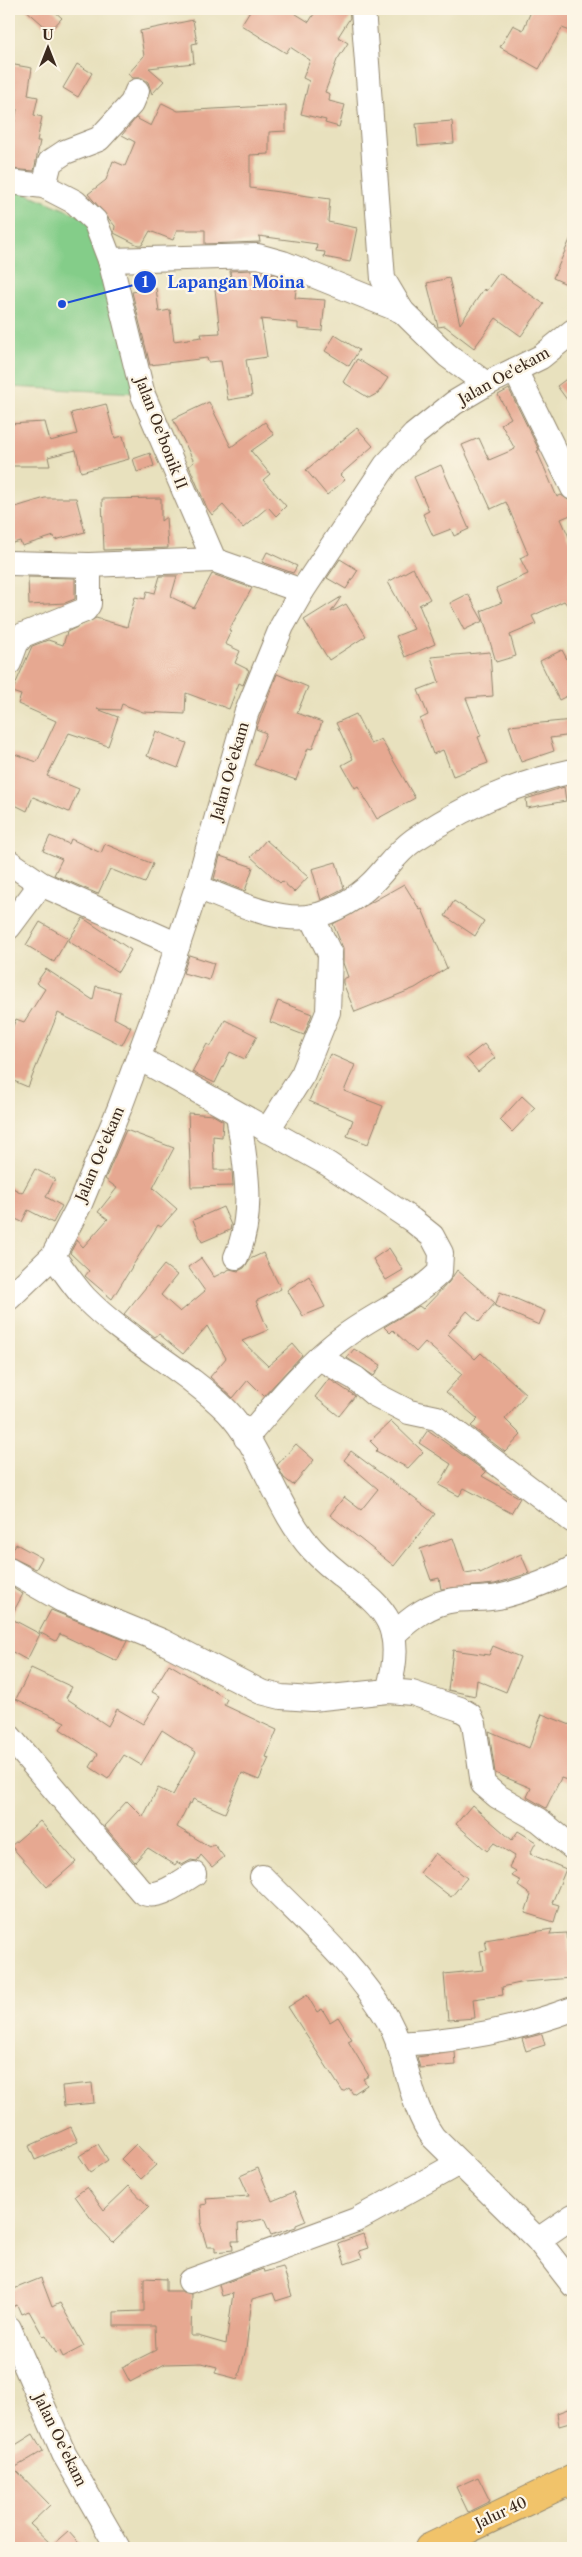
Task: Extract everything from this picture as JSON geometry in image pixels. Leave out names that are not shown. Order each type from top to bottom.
[{"type":"highway","name":"Jalur 40","points":[[429,2548],[573,2479]]},
{"type":"street","points":[[363,9],[383,279],[402,311],[447,355],[486,384]]},
{"type":"street","points":[[44,186],[50,162],[66,152],[99,139],[132,102],[137,91]]},
{"type":"street","name":"Jalan Oe'bonik II","points":[[9,182],[44,186],[75,202],[86,210],[95,221],[110,260],[143,395],[214,560]]},
{"type":"street","points":[[110,260],[258,256],[283,263],[402,311]]},
{"type":"street","name":"Jalan Oe'ekam","points":[[9,1298],[52,1256],[80,1204],[139,1058],[178,946],[246,714],[282,626],[302,591],[386,465],[414,435],[454,403],[486,384],[541,357],[573,331]]},
{"type":"street","points":[[515,370],[573,488]]},
{"type":"street","points":[[9,563],[89,565],[214,560],[302,591]]},
{"type":"street","points":[[9,663],[16,644],[23,635],[85,610],[89,604],[89,565]]},
{"type":"street","points":[[196,887],[251,908],[284,917],[312,917],[352,899],[372,884],[386,866],[413,841],[498,792],[573,771]]},
{"type":"street","points":[[9,862],[40,884],[178,946]]},
{"type":"street","points":[[9,927],[40,884]]},
{"type":"street","points":[[267,1130],[304,1074],[328,1012],[330,954],[312,917]]},
{"type":"street","points":[[139,1058],[328,1164],[412,1220],[432,1236],[441,1253],[440,1272],[428,1285],[344,1336],[319,1358],[274,1405],[246,1438]]},
{"type":"street","points":[[236,1257],[244,1239],[247,1206],[246,1171],[238,1115]]},
{"type":"street","points":[[52,1256],[85,1297],[130,1335],[196,1384],[228,1412],[246,1438],[279,1502],[312,1549],[384,1612],[393,1635],[392,1676],[388,1691]]},
{"type":"street","points":[[319,1358],[356,1378],[374,1394],[409,1412],[437,1418],[573,1521]]},
{"type":"street","points":[[393,1635],[413,1616],[436,1606],[455,1600],[497,1597],[530,1587],[573,1568]]},
{"type":"street","points":[[9,1570],[62,1600],[162,1641],[261,1692],[281,1697],[312,1698],[388,1691],[437,1700],[470,1715],[477,1742],[483,1784],[496,1796],[539,1820],[573,1848]]},
{"type":"street","points":[[9,1736],[142,1892],[148,1895],[160,1893],[194,1874]]},
{"type":"street","points":[[262,1877],[361,1979],[388,2021],[398,2044],[422,2122],[459,2163],[538,2240],[573,2285]]},
{"type":"street","points":[[398,2044],[440,2042],[484,2035],[541,2021],[573,2009]]},
{"type":"street","points":[[190,2281],[356,2220],[459,2163]]},
{"type":"street","points":[[538,2240],[573,2216]]},
{"type":"street","name":"Jalan Oe'ekam","points":[[9,2328],[64,2454],[118,2548]]},
{"type":"green space","points":[[9,186],[93,221],[138,393],[9,387]]},
{"type":"building","points":[[25,9],[52,9],[62,18],[50,31]]},
{"type":"building","points":[[251,9],[288,9],[309,22],[317,9],[349,9],[350,18],[338,37],[348,43],[337,60],[325,92],[330,94],[329,101],[345,105],[339,127],[325,123],[326,120],[301,114],[309,81],[303,78],[310,60],[290,47],[286,53],[241,25]]},
{"type":"building","points":[[532,9],[560,9],[573,14],[573,32],[562,28],[539,69],[500,47],[513,25],[523,30]]},
{"type":"building","points":[[193,20],[197,43],[192,44],[194,63],[149,68],[164,81],[152,94],[148,82],[142,78],[133,78],[128,74],[144,56],[140,31]]},
{"type":"building","points":[[9,64],[32,68],[28,95],[38,97],[34,115],[42,117],[37,141],[40,141],[34,171],[9,169],[9,136],[12,136],[17,109],[9,108]]},
{"type":"building","points":[[77,64],[92,73],[78,97],[63,88]]},
{"type":"building","points":[[162,103],[178,111],[286,105],[286,131],[269,132],[269,154],[250,155],[250,188],[330,199],[328,222],[357,228],[350,262],[324,257],[325,252],[316,251],[317,244],[259,236],[260,242],[205,244],[205,230],[177,230],[173,240],[150,231],[142,245],[138,245],[114,233],[115,226],[88,194],[106,180],[113,161],[125,166],[135,142],[122,135],[136,118],[151,126]]},
{"type":"building","points":[[452,121],[454,143],[418,146],[416,124]]},
{"type":"building","points":[[573,233],[573,287],[553,278]]},
{"type":"building","points":[[251,270],[251,272],[272,274],[297,283],[295,298],[325,300],[322,331],[298,329],[298,323],[261,319],[267,357],[246,360],[252,396],[228,400],[221,361],[208,362],[207,358],[150,365],[132,292],[156,288],[159,312],[170,310],[174,341],[202,337],[201,334],[220,333],[215,289],[232,287],[230,271]]},
{"type":"building","points":[[499,273],[544,304],[521,336],[496,318],[474,348],[445,326],[438,327],[427,283],[449,278],[460,324],[484,289],[486,291]]},
{"type":"building","points":[[335,335],[359,350],[349,366],[325,351]]},
{"type":"building","points":[[357,359],[388,378],[378,393],[369,398],[343,382]]},
{"type":"building","points":[[573,374],[573,408],[557,386]]},
{"type":"building","points":[[509,389],[539,450],[537,451],[557,497],[561,495],[573,503],[573,514],[561,519],[573,546],[573,612],[564,601],[532,616],[536,624],[510,635],[516,656],[496,662],[481,611],[502,602],[496,588],[528,574],[520,558],[528,554],[506,502],[491,509],[462,445],[479,438],[489,460],[515,449],[501,424],[511,418],[498,395]]},
{"type":"building","points":[[209,402],[231,447],[265,422],[274,435],[251,451],[270,474],[263,480],[286,506],[276,516],[268,507],[243,528],[223,505],[212,515],[207,508],[189,466],[194,462],[173,419]]},
{"type":"building","points":[[106,404],[115,438],[123,436],[129,459],[81,472],[76,450],[48,457],[50,466],[9,466],[9,424],[45,422],[50,441],[77,434],[71,413]]},
{"type":"building","points":[[357,428],[373,446],[340,475],[345,480],[327,495],[306,470]]},
{"type":"building","points":[[150,453],[154,466],[137,472],[133,459]]},
{"type":"building","points":[[441,465],[469,529],[454,536],[451,529],[433,536],[423,514],[429,511],[414,477]]},
{"type":"building","points":[[45,498],[76,498],[85,532],[55,540],[54,536],[22,546],[20,541],[9,544],[9,509]]},
{"type":"building","points":[[161,498],[161,521],[166,517],[168,548],[104,550],[102,499]]},
{"type":"building","points":[[267,552],[297,566],[293,573],[262,562]]},
{"type":"building","points":[[340,559],[358,570],[346,589],[327,578]]},
{"type":"building","points":[[413,568],[430,599],[419,605],[435,644],[405,657],[396,636],[414,629],[388,582]]},
{"type":"building","points":[[212,574],[252,588],[229,630],[231,631],[225,644],[240,651],[235,663],[249,670],[243,685],[239,683],[229,709],[186,693],[185,714],[143,712],[122,704],[120,710],[97,709],[118,717],[108,746],[69,733],[47,776],[79,789],[69,812],[33,797],[27,811],[9,802],[9,752],[37,762],[56,721],[18,704],[21,695],[12,692],[32,646],[48,640],[63,645],[67,632],[96,618],[127,627],[135,597],[145,599],[147,591],[155,593],[160,576],[177,576],[171,597],[194,608]]},
{"type":"building","points":[[28,577],[75,578],[75,599],[65,603],[29,605]]},
{"type":"building","points":[[468,594],[483,621],[464,630],[450,603]]},
{"type":"building","points":[[341,597],[331,612],[346,604],[366,636],[329,660],[304,620]]},
{"type":"building","points":[[562,650],[568,661],[573,656],[573,693],[559,700],[540,661]]},
{"type":"building","points":[[490,652],[493,696],[466,698],[481,736],[478,737],[488,763],[453,776],[443,750],[433,754],[420,719],[428,715],[418,690],[439,682],[431,657]]},
{"type":"building","points":[[277,674],[308,687],[297,713],[322,722],[312,749],[308,748],[296,780],[254,765],[266,733],[256,729]]},
{"type":"building","points":[[356,714],[371,744],[381,739],[415,798],[377,819],[358,786],[355,788],[342,765],[353,759],[336,723]]},
{"type":"building","points":[[573,720],[573,735],[550,738],[554,751],[521,762],[509,726]]},
{"type":"building","points":[[156,731],[187,743],[178,768],[147,756]]},
{"type":"building","points":[[564,787],[566,801],[527,808],[526,799]]},
{"type":"building","points":[[50,836],[69,844],[71,839],[101,853],[105,844],[153,864],[145,883],[110,869],[98,894],[54,875],[62,859],[43,851]]},
{"type":"building","points":[[266,840],[308,877],[294,892],[282,881],[280,883],[251,857]]},
{"type":"building","points":[[220,856],[253,867],[245,891],[214,879]]},
{"type":"building","points":[[336,862],[344,888],[321,900],[312,869]]},
{"type":"building","points":[[404,884],[420,910],[422,909],[447,968],[415,988],[355,1012],[343,983],[343,979],[348,977],[343,963],[343,948],[333,924]]},
{"type":"building","points":[[454,901],[484,921],[475,936],[445,916]]},
{"type":"building","points":[[83,918],[131,950],[118,972],[68,941]]},
{"type":"building","points":[[40,922],[68,938],[54,962],[26,945]]},
{"type":"building","points":[[189,955],[214,963],[209,980],[183,973]]},
{"type":"building","points":[[46,969],[93,1000],[96,986],[120,992],[114,1018],[131,1027],[122,1045],[58,1013],[28,1087],[9,1079],[9,1036],[16,1019],[24,1022],[45,989],[36,983]]},
{"type":"building","points":[[278,1001],[312,1014],[304,1035],[270,1022]]},
{"type":"building","points":[[225,1020],[257,1036],[245,1059],[230,1052],[215,1083],[192,1072],[207,1044],[211,1046]]},
{"type":"building","points":[[484,1044],[495,1058],[478,1072],[466,1058]]},
{"type":"building","points":[[330,1054],[355,1065],[344,1091],[383,1106],[368,1144],[347,1136],[353,1120],[309,1101]]},
{"type":"building","points":[[522,1096],[535,1108],[512,1132],[500,1120]]},
{"type":"building","points":[[188,1113],[213,1115],[223,1121],[222,1137],[213,1136],[214,1170],[232,1170],[233,1186],[191,1187]]},
{"type":"building","points":[[126,1130],[174,1148],[153,1188],[177,1209],[161,1227],[158,1225],[112,1299],[85,1276],[89,1271],[70,1253],[77,1240],[83,1247],[108,1219],[98,1212],[117,1188],[105,1179]]},
{"type":"building","points":[[35,1169],[55,1179],[46,1197],[62,1206],[53,1223],[28,1210],[22,1222],[9,1216],[9,1186],[22,1193]]},
{"type":"building","points":[[223,1207],[231,1225],[230,1230],[202,1242],[193,1220]]},
{"type":"building","points":[[389,1248],[403,1270],[386,1280],[373,1259]]},
{"type":"building","points":[[263,1253],[281,1289],[256,1301],[268,1330],[242,1341],[268,1366],[293,1344],[302,1355],[264,1396],[248,1380],[233,1398],[210,1377],[226,1358],[207,1326],[183,1354],[159,1334],[155,1337],[124,1314],[164,1265],[177,1275],[161,1295],[180,1312],[205,1291],[188,1267],[201,1258],[214,1277],[230,1269],[238,1271],[244,1268],[250,1259]]},
{"type":"building","points":[[457,1270],[495,1303],[479,1322],[467,1311],[448,1334],[475,1359],[481,1353],[526,1394],[505,1419],[521,1435],[505,1452],[471,1426],[478,1419],[446,1392],[462,1374],[425,1342],[416,1352],[393,1330],[390,1333],[384,1327],[419,1306],[423,1309],[449,1282]]},
{"type":"building","points":[[309,1276],[325,1307],[303,1316],[287,1290]]},
{"type":"building","points":[[500,1292],[545,1311],[539,1325],[495,1306]]},
{"type":"building","points":[[354,1349],[381,1365],[374,1376],[347,1358]]},
{"type":"building","points":[[329,1379],[355,1396],[339,1416],[315,1397]]},
{"type":"building","points":[[391,1421],[423,1452],[408,1468],[376,1451],[378,1449],[370,1441]]},
{"type":"building","points":[[428,1430],[486,1472],[482,1476],[520,1498],[511,1513],[464,1488],[459,1496],[439,1485],[451,1464],[419,1443]]},
{"type":"building","points":[[296,1444],[314,1460],[293,1485],[284,1478],[277,1465]]},
{"type":"building","points":[[351,1451],[435,1514],[394,1566],[330,1515],[344,1497],[361,1510],[378,1489],[344,1460]]},
{"type":"building","points":[[453,1538],[465,1573],[479,1571],[480,1573],[521,1554],[529,1573],[495,1584],[441,1589],[439,1578],[431,1580],[420,1549]]},
{"type":"building","points":[[16,1544],[42,1558],[36,1569],[9,1556]]},
{"type":"building","points":[[9,1586],[23,1594],[10,1618],[40,1634],[27,1660],[9,1650]]},
{"type":"building","points":[[51,1610],[127,1641],[117,1661],[60,1634],[56,1641],[39,1632]]},
{"type":"building","points":[[493,1646],[520,1657],[506,1692],[477,1680],[475,1696],[448,1690],[453,1650],[489,1655]]},
{"type":"building","points":[[169,1664],[227,1699],[224,1705],[277,1730],[266,1757],[269,1758],[259,1780],[242,1773],[225,1813],[193,1799],[177,1827],[210,1847],[214,1844],[224,1857],[212,1867],[201,1855],[197,1861],[191,1860],[182,1865],[177,1862],[175,1865],[148,1848],[135,1862],[104,1826],[127,1801],[143,1817],[158,1788],[173,1795],[196,1752],[162,1730],[141,1765],[124,1755],[108,1779],[90,1767],[98,1754],[60,1729],[65,1722],[16,1699],[31,1668],[72,1687],[66,1698],[108,1726],[117,1709],[143,1724],[160,1696],[152,1692]]},
{"type":"building","points":[[542,1714],[573,1726],[573,1782],[561,1778],[546,1808],[527,1797],[531,1788],[495,1773],[489,1731],[529,1748]]},
{"type":"building","points":[[472,1805],[512,1840],[518,1831],[536,1842],[530,1854],[566,1869],[552,1903],[559,1905],[554,1922],[525,1913],[531,1895],[518,1886],[521,1881],[512,1876],[516,1871],[509,1867],[515,1856],[494,1843],[487,1851],[456,1824]]},
{"type":"building","points":[[40,1821],[76,1862],[47,1887],[11,1846]]},
{"type":"building","points":[[435,1853],[467,1878],[451,1897],[420,1873]]},
{"type":"building","points":[[552,1929],[550,1934],[567,1933],[571,1978],[524,1982],[502,1987],[503,1995],[473,1999],[475,2018],[448,2020],[444,1974],[483,1970],[480,1951],[487,1950],[485,1940]]},
{"type":"building","points":[[307,1995],[317,2012],[322,2009],[330,2022],[338,2017],[352,2039],[348,2041],[369,2076],[363,2079],[367,2085],[353,2094],[349,2088],[343,2092],[288,2007]]},
{"type":"building","points":[[542,2034],[545,2045],[526,2051],[522,2039]]},
{"type":"building","points":[[455,2052],[456,2065],[420,2068],[417,2057]]},
{"type":"building","points":[[92,2083],[94,2103],[64,2106],[62,2086]]},
{"type":"building","points":[[71,2127],[78,2142],[35,2160],[29,2146]]},
{"type":"building","points":[[98,2144],[108,2160],[90,2172],[79,2156]]},
{"type":"building","points":[[136,2144],[156,2165],[141,2179],[121,2159]]},
{"type":"building","points":[[258,2168],[272,2201],[294,2192],[306,2221],[296,2225],[296,2227],[271,2235],[264,2219],[238,2224],[239,2241],[232,2241],[233,2250],[215,2252],[215,2247],[207,2247],[200,2223],[202,2223],[201,2205],[207,2204],[206,2199],[249,2196],[240,2176]]},
{"type":"building","points":[[129,2186],[149,2207],[113,2242],[92,2220],[75,2196],[87,2187],[104,2210]]},
{"type":"building","points":[[363,2234],[368,2248],[359,2251],[362,2258],[345,2264],[338,2243]]},
{"type":"building","points":[[283,2267],[292,2296],[276,2301],[273,2293],[252,2299],[246,2349],[238,2379],[215,2373],[217,2367],[202,2363],[165,2364],[130,2382],[122,2367],[156,2350],[155,2326],[114,2326],[114,2312],[144,2311],[144,2278],[166,2279],[166,2291],[181,2291],[192,2294],[191,2336],[198,2336],[226,2344],[233,2293],[222,2296],[219,2285],[263,2269],[264,2272]]},
{"type":"building","points":[[41,2278],[52,2307],[60,2303],[84,2346],[63,2357],[60,2351],[56,2353],[46,2335],[43,2336],[29,2311],[21,2314],[17,2305],[9,2308],[9,2291]]},
{"type":"building","points":[[573,2407],[573,2422],[559,2426],[557,2413]]},
{"type":"building","points":[[33,2434],[43,2451],[14,2468],[50,2505],[30,2524],[52,2545],[68,2531],[83,2548],[14,2548],[9,2543],[9,2449]]},
{"type":"building","points":[[478,2477],[490,2501],[468,2512],[456,2487]]},
{"type":"place","name":"Lapangan Moina","points":[[62,304]]}]
